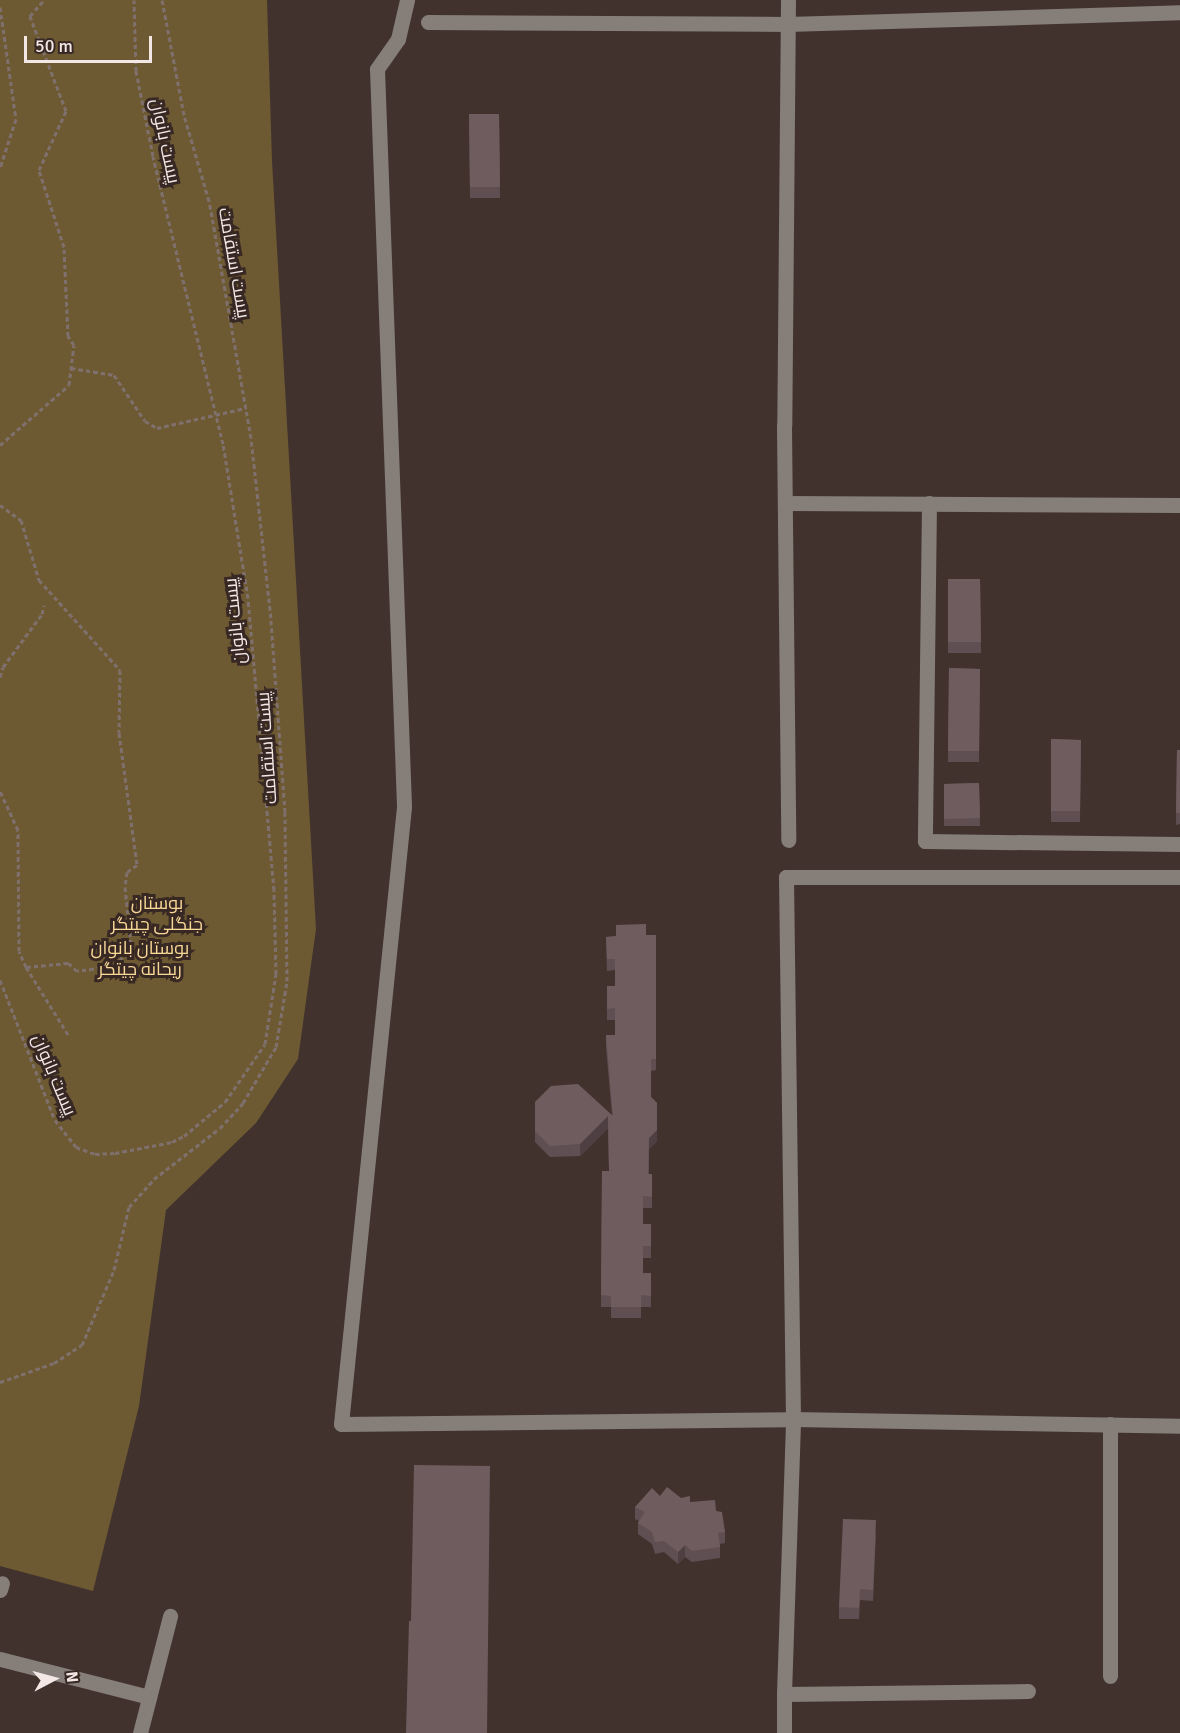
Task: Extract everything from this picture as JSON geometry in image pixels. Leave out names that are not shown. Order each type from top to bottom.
[{"type":"street","points":[[407,0],[398,39],[377,69],[404,807],[340,1424],[793,1419],[1180,1426]]},
{"type":"street","points":[[788,0],[785,503],[788,840]]},
{"type":"street","points":[[428,22],[788,24],[1180,12]]},
{"type":"street","points":[[785,503],[1180,505]]},
{"type":"street","points":[[929,503],[926,841],[1180,844]]},
{"type":"street","points":[[784,1733],[793,1419],[786,877],[1180,877]]},
{"type":"street","points":[[1110,1424],[1110,1676]]},
{"type":"street","points":[[140,1733],[170,1616]]},
{"type":"street","points":[[0,1659],[149,1697]]},
{"type":"street","points":[[784,1694],[1028,1690]]},
{"type":"path","points":[[0,445],[69,385],[74,345],[68,336],[64,247],[39,170],[66,111],[30,16],[44,0]]},
{"type":"path","name":"پیست بانوان","points":[[0,980],[55,1120],[76,1147],[95,1154],[115,1154],[158,1146],[184,1136],[225,1102],[265,1044],[276,974],[274,890],[248,598],[216,416],[153,156],[138,81],[134,0]]},
{"type":"path","name":"پیست استقامت","points":[[0,1382],[54,1363],[82,1345],[114,1270],[129,1207],[154,1179],[220,1128],[243,1103],[276,1047],[288,981],[285,812],[270,610],[246,408],[209,201],[184,115],[162,0]]},
{"type":"path","points":[[0,7],[16,119],[0,168]]},
{"type":"path","points":[[71,368],[114,375],[145,421],[157,428],[246,408]]},
{"type":"path","points":[[0,505],[21,520],[39,580],[120,670],[119,734],[137,865],[127,872],[125,887],[131,945],[116,966],[77,971],[68,963],[26,967]]},
{"type":"path","points":[[0,677],[3,667],[42,614],[44,605]]},
{"type":"path","points":[[0,790],[18,830],[19,951],[26,967],[69,1036]]},
{"type":"green space","name":"بوستان جنگلی چیتگر","points":[[0,0],[267,0],[272,161],[316,929],[298,1059],[256,1123],[166,1210],[139,1406],[93,1591],[0,1566]]},
{"type":"building","points":[[469,114],[499,114],[500,187],[470,187]]},
{"type":"building","points":[[948,579],[980,579],[981,642],[948,642]]},
{"type":"building","points":[[949,668],[980,669],[979,751],[948,751]]},
{"type":"building","points":[[1051,739],[1081,740],[1080,811],[1051,811]]},
{"type":"building","points":[[1177,750],[1180,750],[1180,813],[1176,813]]},
{"type":"building","points":[[979,783],[980,818],[944,819],[944,784]]},
{"type":"building","points":[[646,924],[646,935],[656,935],[656,1059],[651,1059],[651,1097],[657,1103],[657,1130],[649,1138],[648,1174],[652,1174],[652,1197],[643,1196],[643,1224],[651,1224],[651,1246],[643,1246],[643,1273],[651,1273],[651,1296],[641,1295],[641,1307],[611,1307],[611,1296],[601,1295],[602,1171],[609,1171],[608,1116],[580,1144],[550,1146],[535,1131],[535,1102],[551,1086],[578,1084],[613,1116],[606,1035],[615,1035],[615,1008],[607,1009],[607,986],[615,986],[615,959],[607,959],[606,937],[616,936],[616,925]]},
{"type":"building","points":[[414,1465],[490,1466],[487,1733],[406,1733]]},
{"type":"building","points":[[667,1487],[681,1498],[690,1496],[690,1502],[715,1500],[716,1511],[722,1512],[725,1532],[718,1533],[720,1547],[692,1551],[685,1545],[678,1552],[664,1541],[655,1542],[652,1532],[638,1523],[645,1512],[635,1507],[652,1488],[660,1496]]},
{"type":"building","points":[[843,1519],[876,1520],[873,1590],[860,1589],[859,1608],[839,1607]]},
{"type":"park label","name":"بوستان بانوان ریحانه چیتگر","points":[[140,959]]}]
